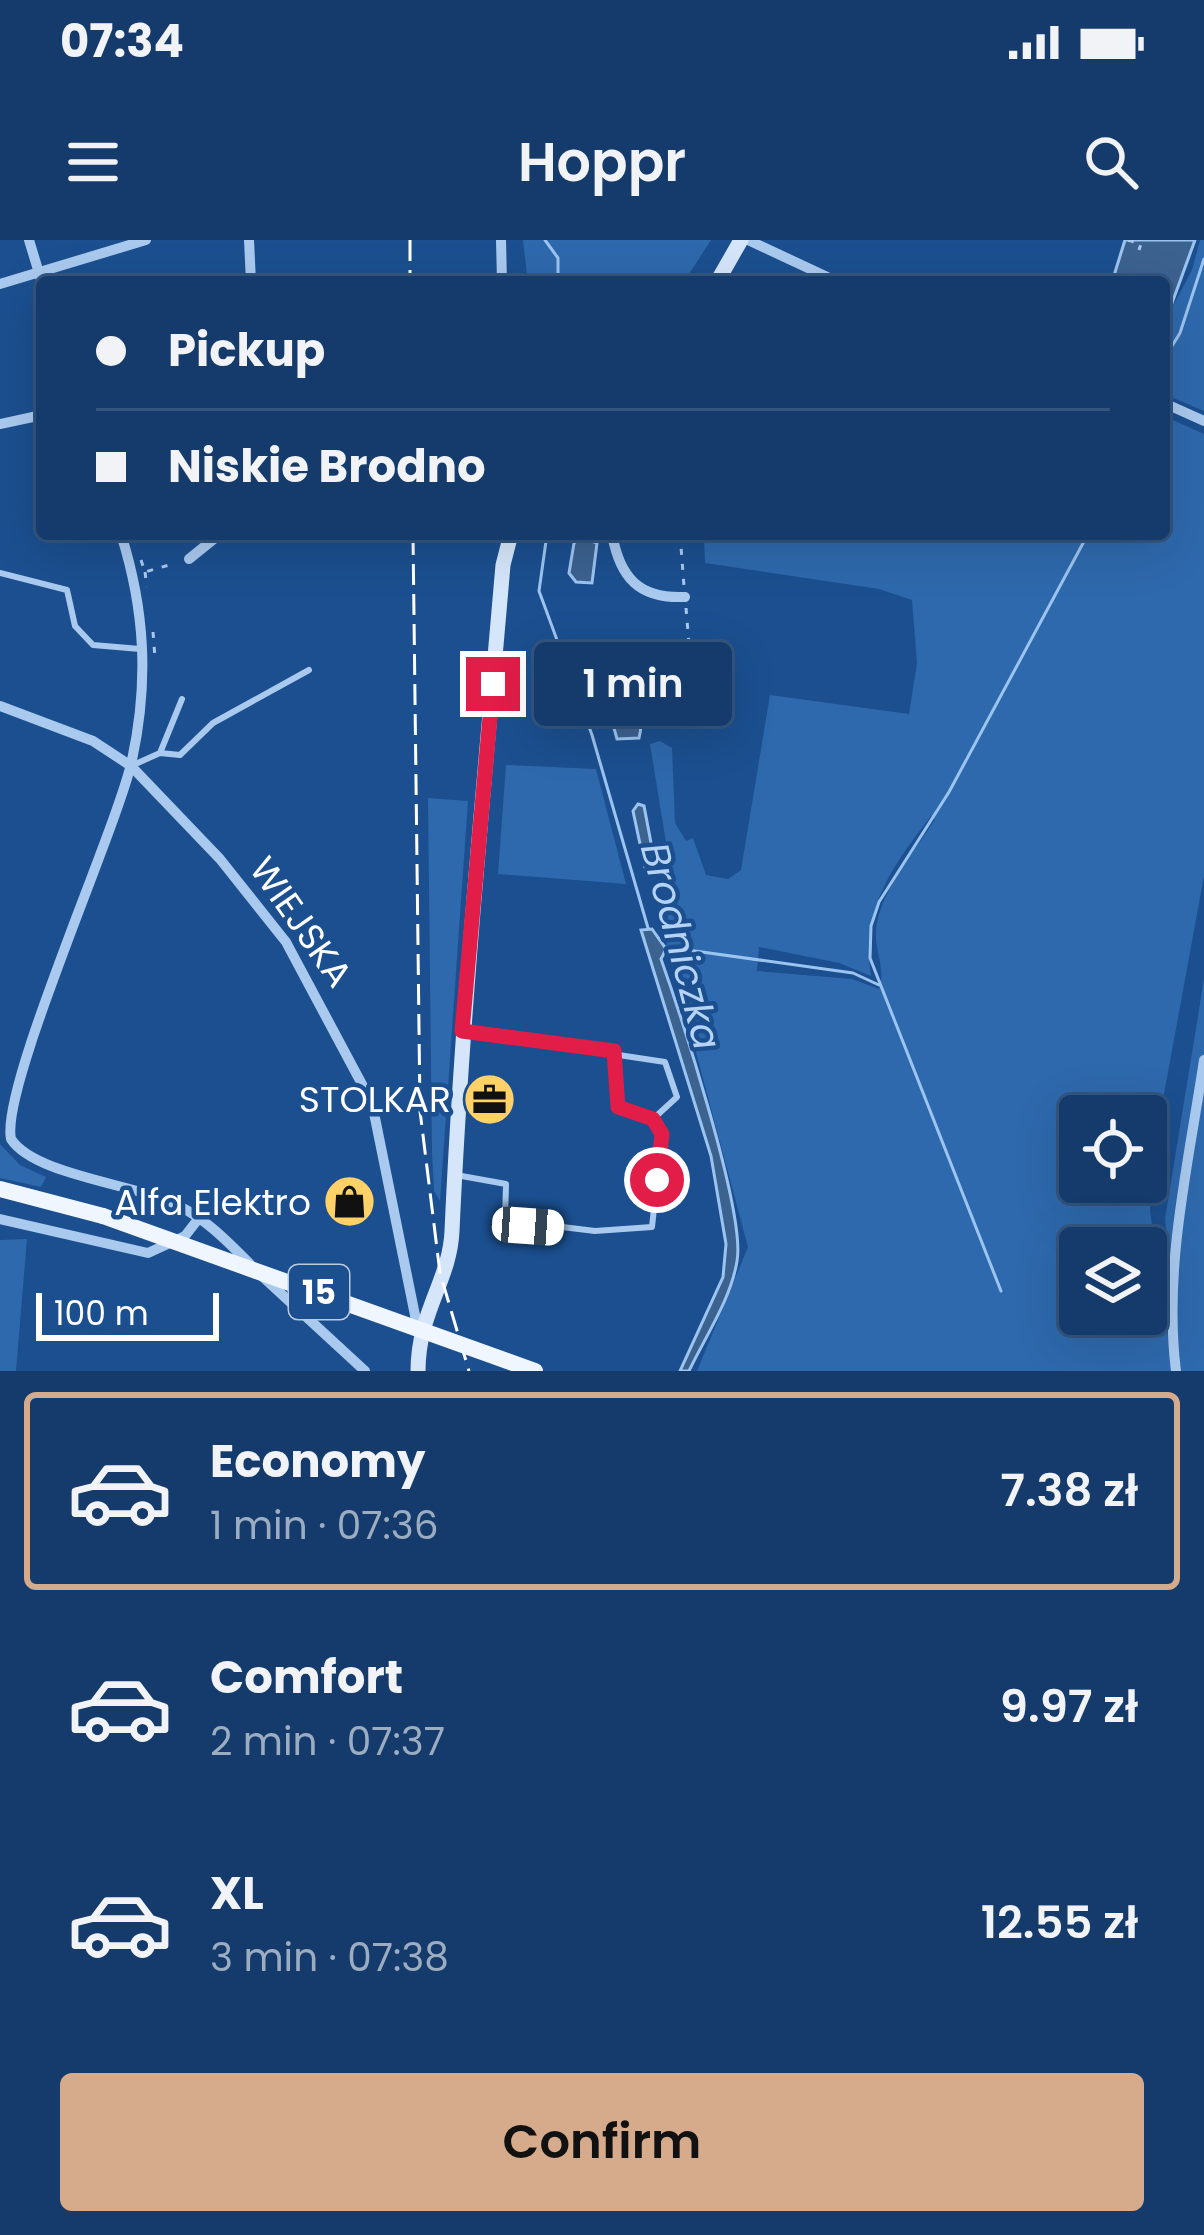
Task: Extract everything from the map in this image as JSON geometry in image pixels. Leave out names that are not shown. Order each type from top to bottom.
[{"type":"main road","name":"15","points":[[0,1189],[103,1216],[535,1371]]},
{"type":"street","points":[[28,240],[40,276]]},
{"type":"street","points":[[47,276],[146,240]]},
{"type":"street","points":[[249,240],[251,276]]},
{"type":"street","points":[[501,240],[502,276]]},
{"type":"street","points":[[721,276],[745,240],[825,276]]},
{"type":"street","points":[[0,284],[36,279]]},
{"type":"street","points":[[1170,407],[1204,421]]},
{"type":"street","points":[[0,424],[36,416]]},
{"type":"street","points":[[123,540],[136,581],[144,650],[142,710],[131,766],[17,1061],[4,1118],[8,1135],[34,1159],[155,1195],[200,1217],[363,1369]]},
{"type":"street","points":[[189,559],[213,540]]},
{"type":"street","points":[[418,1332],[452,1237],[462,1031],[503,565],[509,540]]},
{"type":"street","points":[[613,540],[616,559],[630,584],[653,596],[685,598]]},
{"type":"street","name":"WIEJSKA","points":[[0,706],[93,741],[131,766],[254,899],[314,989],[358,1072],[380,1131],[418,1332],[418,1371]]},
{"type":"street","points":[[1176,1371],[1172,1336],[1175,1255],[1204,1060]]},
{"type":"street","points":[[0,1219],[148,1253],[175,1243],[200,1217]]},
{"type":"lane","points":[[0,573],[68,590],[75,626],[93,645],[144,650]]},
{"type":"lane","points":[[131,766],[160,753],[180,755],[213,722],[309,670]]},
{"type":"lane","points":[[160,753],[182,699]]},
{"type":"lane","points":[[462,1031],[664,1062],[677,1097],[653,1119]]},
{"type":"lane","points":[[452,1175],[506,1184],[505,1220],[595,1231],[652,1227],[662,1134],[653,1119],[618,1107],[614,1051]]},
{"type":"lane","points":[[344,1371],[363,1369]]},
{"type":"path","points":[[1128,240],[1141,244],[1139,250]]},
{"type":"path","points":[[139,553],[145,572],[189,559]]},
{"type":"shaded area","points":[[523,240],[711,240],[688,276],[527,275]]},
{"type":"shaded area","points":[[1125,240],[1195,240],[1171,306],[1170,276],[1114,276]]},
{"type":"shaded area","points":[[1200,240],[1204,240],[1204,411],[1170,397],[1170,312],[1192,270]]},
{"type":"shaded area","points":[[1170,419],[1204,434],[1204,876],[1164,1095],[1059,1095],[1059,1203],[1151,1203],[1152,1227],[1059,1227],[1059,1335],[1167,1335],[1167,1329],[1173,1371],[697,1371],[748,1247],[666,940],[671,873],[650,744],[660,741],[672,748],[675,823],[686,841],[693,838],[706,875],[728,879],[741,870],[770,695],[909,714],[917,663],[912,600],[879,589],[705,563],[704,540],[1170,540]],"holes":[[[931,816],[935,819],[890,888],[878,917],[879,989],[852,979],[757,971],[759,947],[839,963],[871,976],[871,930],[882,890]]]},
{"type":"shaded area","points":[[574,543],[597,543],[592,583],[576,582],[569,573]]},
{"type":"shaded area","points":[[620,655],[637,695],[639,738],[617,739],[600,678],[601,663]]},
{"type":"shaded area","points":[[506,765],[596,769],[626,884],[498,874]]},
{"type":"shaded area","points":[[428,798],[468,801],[440,1201],[434,1191],[432,1153]]},
{"type":"shaded area","points":[[638,804],[644,806],[655,864],[646,872],[633,811]]},
{"type":"shaded area","points":[[652,929],[666,949],[661,959],[710,1112],[737,1236],[737,1261],[729,1289],[689,1371],[680,1371],[723,1277],[726,1244],[711,1156],[641,930]]},
{"type":"shaded area","points":[[1204,979],[1204,1371],[1181,1371],[1165,1219]]},
{"type":"shaded area","points":[[0,1144],[20,1165],[46,1177],[41,1187],[0,1178]]},
{"type":"shaded area","points":[[27,1239],[16,1371],[0,1371],[0,1240]]},
{"type":"waterway","name":"Brodniczka","points":[[545,240],[558,258],[558,276]]},
{"type":"waterway","points":[[1170,349],[1180,333],[1204,259]]},
{"type":"waterway","name":"Brodniczka","points":[[546,540],[539,591],[592,735],[648,928]]},
{"type":"waterway","points":[[1001,1291],[870,958],[871,926],[879,902],[949,792],[1085,540]]},
{"type":"waterway","points":[[666,947],[853,973],[879,985]]},
{"type":"railway","points":[[410,240],[410,276]]},
{"type":"railway","points":[[413,540],[420,1111],[440,1273],[469,1371]]},
{"type":"place","name":"STOLKAR","points":[[490,1099]]},
{"type":"place","name":"Alfa Elektro","points":[[350,1202]]},
{"type":"route","points":[[493,684],[462,1031],[614,1051],[618,1107],[653,1119],[662,1134],[657,1180]]}]
